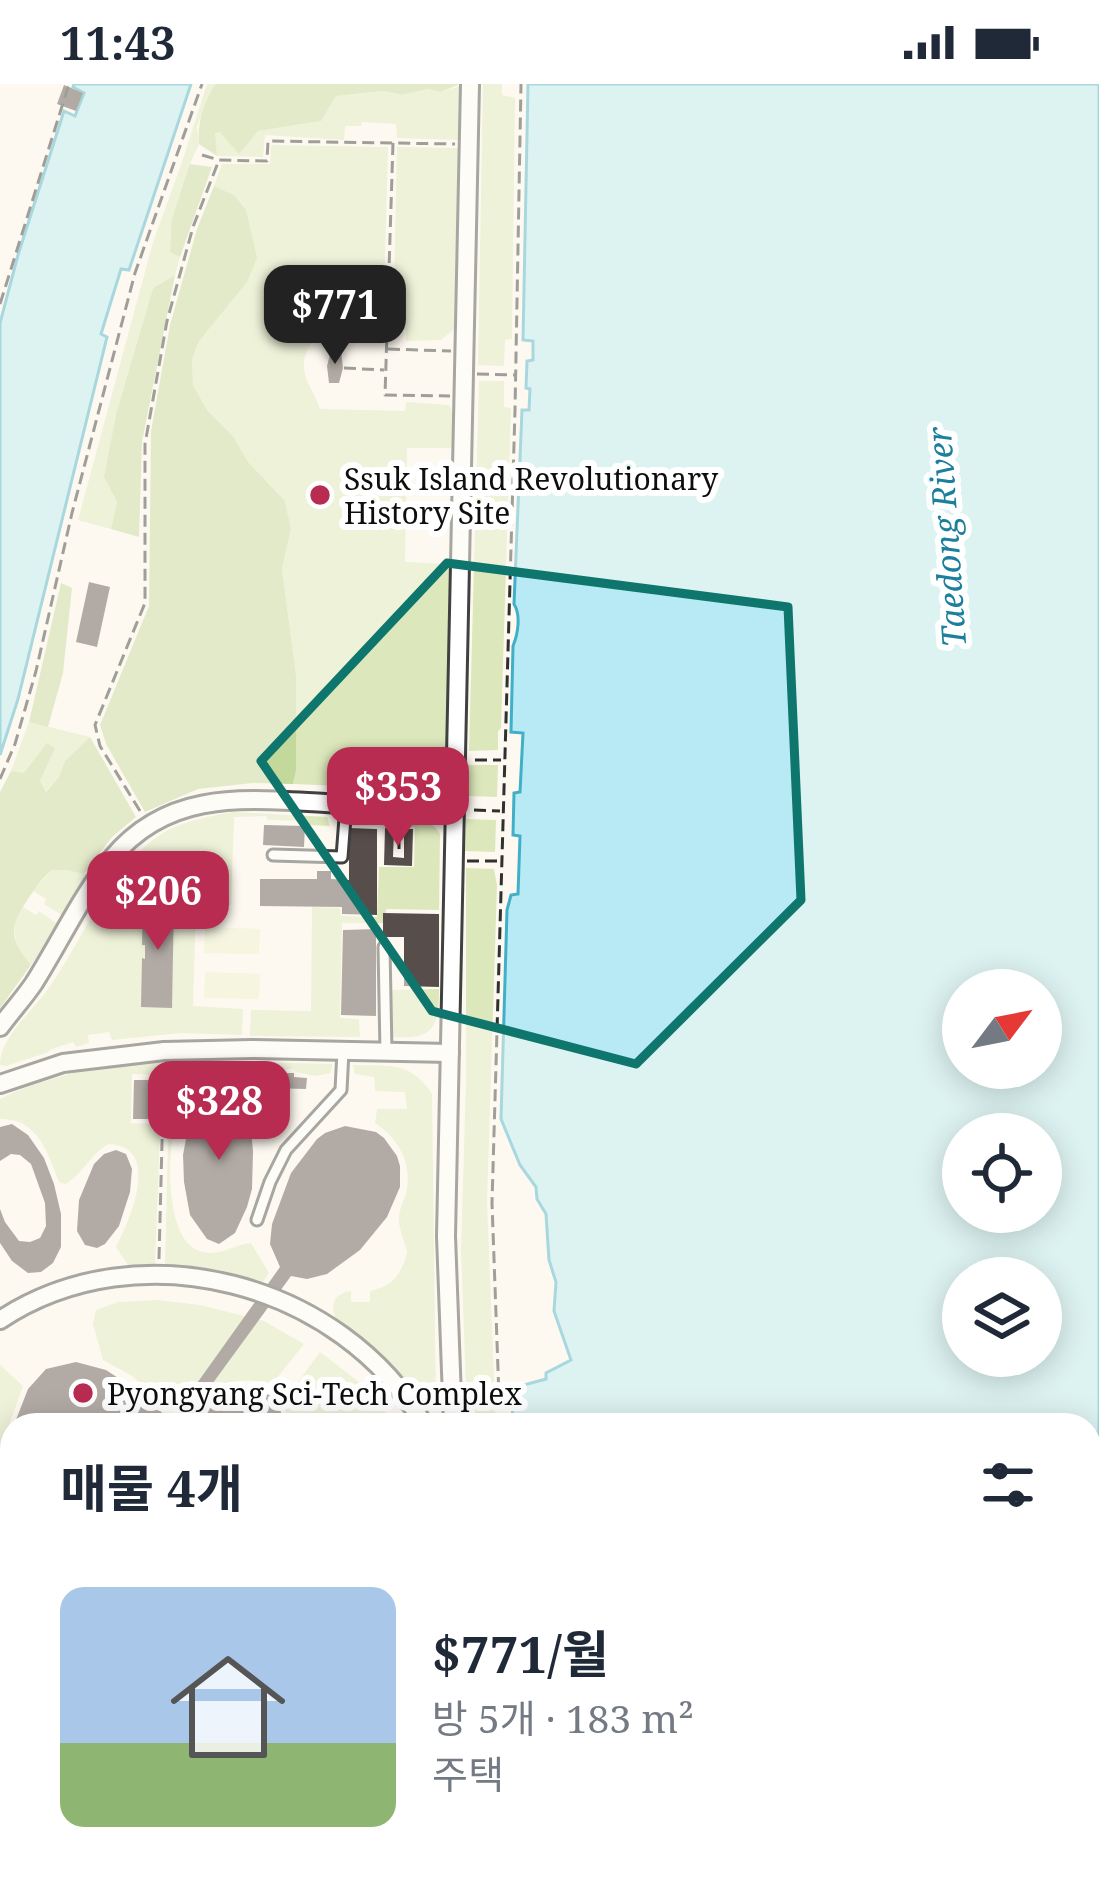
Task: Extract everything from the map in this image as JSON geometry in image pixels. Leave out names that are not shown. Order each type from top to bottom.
[{"type":"street","points":[[453,1413],[446,1236],[462,810],[470,84]]},
{"type":"street","points":[[0,1027],[31,988],[103,871],[148,825],[220,800],[462,810]]},
{"type":"street","points":[[0,1084],[63,1063],[164,1051],[450,1053]]},
{"type":"street","points":[[0,1321],[51,1295],[102,1279],[159,1275],[235,1284],[281,1299],[355,1343],[398,1386],[416,1413]]},
{"type":"lane","points":[[273,855],[342,857],[346,805]]},
{"type":"lane","points":[[384,947],[386,1052]]},
{"type":"lane","points":[[257,1220],[286,1150],[341,1090],[343,1051]]},
{"type":"path","points":[[0,304],[69,84]]},
{"type":"path","points":[[0,779],[36,671],[77,491],[135,273],[202,84]]},
{"type":"path","points":[[500,1413],[492,1203],[521,84]]},
{"type":"path","points":[[202,154],[219,160],[267,160],[268,141],[469,144]]},
{"type":"path","points":[[393,143],[385,395],[464,397]]},
{"type":"path","points":[[148,825],[100,746],[95,725],[145,603],[145,443],[167,321],[219,160]]},
{"type":"path","points":[[386,350],[464,351]]},
{"type":"path","points":[[344,368],[386,370]]},
{"type":"path","points":[[478,374],[515,375]]},
{"type":"path","points":[[470,760],[505,760]]},
{"type":"path","points":[[462,810],[502,811]]},
{"type":"path","points":[[399,816],[399,849]]},
{"type":"path","points":[[467,861],[501,861]]},
{"type":"path","points":[[159,1275],[164,1051]]},
{"type":"highlighted area","points":[[447,563],[788,607],[801,900],[636,1064],[432,1011],[261,761]]},
{"type":"green space","points":[[207,84],[215,84],[197,126],[199,144],[170,252],[180,257],[175,275],[153,288],[116,414],[104,477],[117,502],[111,529],[78,520],[153,242]]},
{"type":"green space","points":[[215,84],[460,84],[441,92],[336,96],[321,121],[258,131],[239,154],[220,132],[215,134],[217,156],[199,144],[202,113]]},
{"type":"green space","points":[[483,84],[502,84],[502,95],[515,98],[512,339],[505,340],[504,366],[478,365]]},
{"type":"green space","points":[[460,86],[459,140],[397,138],[396,124],[362,122],[361,126],[345,126],[344,140],[265,135],[263,157],[217,156],[214,135],[220,132],[250,139],[258,131],[321,121],[336,96],[441,92]]},
{"type":"green space","points":[[271,145],[388,147],[383,329],[323,325],[304,360],[307,382],[320,409],[405,411],[406,402],[449,405],[454,414],[453,448],[407,448],[405,562],[451,564],[446,773],[439,789],[425,796],[413,797],[414,789],[293,784],[296,675],[282,569],[291,529],[285,501],[248,462],[193,385],[192,359],[234,195],[214,186],[222,164],[270,164]]},
{"type":"green space","points":[[397,147],[459,148],[454,329],[441,340],[406,341],[406,330],[393,329]]},
{"type":"green space","points":[[190,164],[212,167],[180,257],[170,252],[172,219]]},
{"type":"green space","points":[[214,186],[234,195],[246,210],[257,258],[247,282],[199,341],[192,359],[193,385],[248,462],[285,501],[291,529],[282,569],[296,675],[296,771],[293,784],[198,789],[145,812],[100,725],[149,606],[151,431],[170,325]]},
{"type":"green space","points":[[175,275],[142,442],[139,537],[111,529],[117,502],[104,477],[116,414],[153,288]]},
{"type":"green space","points":[[479,381],[504,381],[504,407],[511,408],[501,728],[498,750],[469,751]]},
{"type":"green space","points":[[61,583],[72,588],[63,673],[48,727],[29,722]]},
{"type":"green space","points":[[29,722],[90,737],[65,761],[59,777],[45,792],[40,781],[54,747],[24,774],[11,771]]},
{"type":"green space","points":[[90,737],[136,817],[112,837],[84,874],[52,870],[35,889],[14,927],[19,948],[31,965],[0,1008],[0,792],[11,771],[24,773],[47,743],[55,748],[40,781],[46,792],[65,761]]},
{"type":"green space","points":[[468,765],[498,765],[497,797],[467,796]]},
{"type":"green space","points":[[234,812],[327,817],[330,826],[268,820],[266,816],[234,817],[231,905],[196,906],[193,1006],[243,1009],[242,1035],[181,1033],[112,1040],[109,1032],[88,1035],[89,1043],[76,1047],[73,1042],[0,1065],[11,1035],[48,989],[132,859],[178,826]]},
{"type":"green space","points":[[466,819],[496,820],[495,852],[465,851]]},
{"type":"green space","points":[[403,820],[429,823],[440,834],[439,910],[386,909],[385,923],[342,923],[340,1018],[359,1019],[360,1037],[250,1036],[251,1010],[311,1011],[312,907],[340,908],[341,916],[377,917],[379,867],[414,867],[415,827],[403,827]]},
{"type":"green space","points":[[466,868],[494,869],[487,1202],[496,1413],[467,1412],[461,1251]]},
{"type":"green space","points":[[52,870],[89,875],[65,917],[33,891]]},
{"type":"green space","points":[[23,907],[59,925],[31,965],[15,937],[15,922]]},
{"type":"green space","points":[[205,927],[260,929],[259,954],[204,953]]},
{"type":"green space","points":[[205,972],[260,974],[259,999],[204,998]]},
{"type":"green space","points":[[439,989],[431,1029],[417,1036],[392,1037],[390,990]]},
{"type":"green space","points":[[162,1060],[161,1091],[156,1075],[132,1074],[131,1123],[155,1124],[156,1108],[161,1108],[155,1265],[130,1268],[116,1247],[138,1186],[134,1157],[125,1148],[108,1144],[66,1184],[59,1182],[32,1131],[24,1124],[0,1119],[0,1099],[79,1072]]},
{"type":"green space","points":[[170,1060],[332,1064],[331,1073],[316,1076],[294,1069],[264,1069],[263,1085],[223,1073],[209,1074],[186,1091],[177,1114],[170,1179],[177,1223],[185,1240],[211,1253],[251,1243],[269,1273],[262,1283],[198,1268],[165,1266]]},
{"type":"green space","points":[[353,1065],[407,1071],[432,1094],[436,1410],[425,1409],[379,1353],[334,1314],[335,1301],[345,1292],[351,1291],[351,1302],[370,1302],[370,1291],[395,1278],[407,1252],[399,1218],[408,1182],[406,1162],[391,1137],[375,1123],[377,1109],[407,1109],[405,1092],[375,1091],[374,1077],[355,1074]]},
{"type":"green space","points":[[157,1300],[264,1321],[304,1344],[273,1383],[231,1382],[170,1409],[132,1376],[103,1360],[93,1324],[96,1310],[118,1302]]},
{"type":"green space","points":[[320,1352],[364,1386],[386,1413],[286,1413],[282,1404]]},
{"type":"green space","points":[[0,1365],[23,1386],[13,1413],[0,1413]]},
{"type":"water","points":[[74,84],[191,84],[129,270],[121,269],[101,334],[107,337],[0,755],[0,323],[64,111],[75,116],[84,93]]},
{"type":"water","name":"Taedong River","points":[[528,84],[1099,84],[1099,1413],[513,1413],[512,1400],[520,1386],[546,1379],[546,1373],[571,1360],[554,1311],[556,1282],[549,1260],[546,1214],[501,1119],[507,910],[511,895],[518,894],[520,836],[513,835],[514,793],[520,792],[523,733],[511,732],[522,410],[529,410],[527,361],[533,360],[533,341],[523,340]]},
{"type":"building","points":[[64,85],[83,93],[76,111],[57,104]]},
{"type":"building","points":[[331,351],[341,351],[339,383],[329,383]]},
{"type":"building","points":[[89,582],[110,587],[97,647],[76,642]]},
{"type":"building","points":[[264,825],[305,826],[304,847],[263,845]]},
{"type":"building","points":[[349,828],[377,829],[377,915],[342,914],[342,907],[260,906],[260,879],[317,879],[317,871],[331,871],[331,879],[349,880]]},
{"type":"building","points":[[385,828],[394,829],[393,857],[404,858],[404,829],[413,829],[412,866],[384,865]]},
{"type":"building","points":[[143,899],[174,900],[172,1008],[141,1007]]},
{"type":"building","points":[[383,913],[439,914],[439,987],[404,986],[404,937],[383,937]]},
{"type":"building","points":[[376,929],[376,1016],[341,1015],[343,930]]},
{"type":"building","points":[[265,1073],[307,1078],[306,1089],[266,1088]]},
{"type":"building","points":[[134,1080],[152,1080],[157,1105],[152,1105],[152,1119],[133,1119]]},
{"type":"building","points":[[226,1084],[250,1117],[252,1189],[235,1233],[219,1244],[207,1239],[190,1215],[183,1155],[191,1112],[201,1096]]},
{"type":"building","points":[[12,1124],[28,1135],[44,1158],[61,1214],[61,1247],[53,1263],[41,1272],[28,1273],[0,1243],[0,1209],[19,1241],[40,1238],[46,1226],[45,1203],[31,1164],[11,1154],[0,1161],[0,1127]]},
{"type":"building","points":[[345,1126],[384,1138],[400,1166],[400,1187],[387,1217],[360,1250],[327,1274],[307,1279],[291,1276],[199,1402],[231,1387],[253,1387],[271,1396],[281,1413],[176,1413],[280,1267],[270,1244],[272,1224],[291,1173],[325,1133]]},
{"type":"building","points":[[116,1150],[126,1154],[132,1169],[119,1226],[105,1244],[85,1245],[77,1231],[79,1200],[94,1164]]},
{"type":"building","points":[[76,1362],[106,1370],[162,1413],[19,1413],[28,1389],[46,1369]]},
{"type":"place","name":"Ssuk Island Revolutionary History Site","points":[[320,495]]},
{"type":"place","name":"Pyongyang Sci-Tech Complex","points":[[83,1393]]}]
